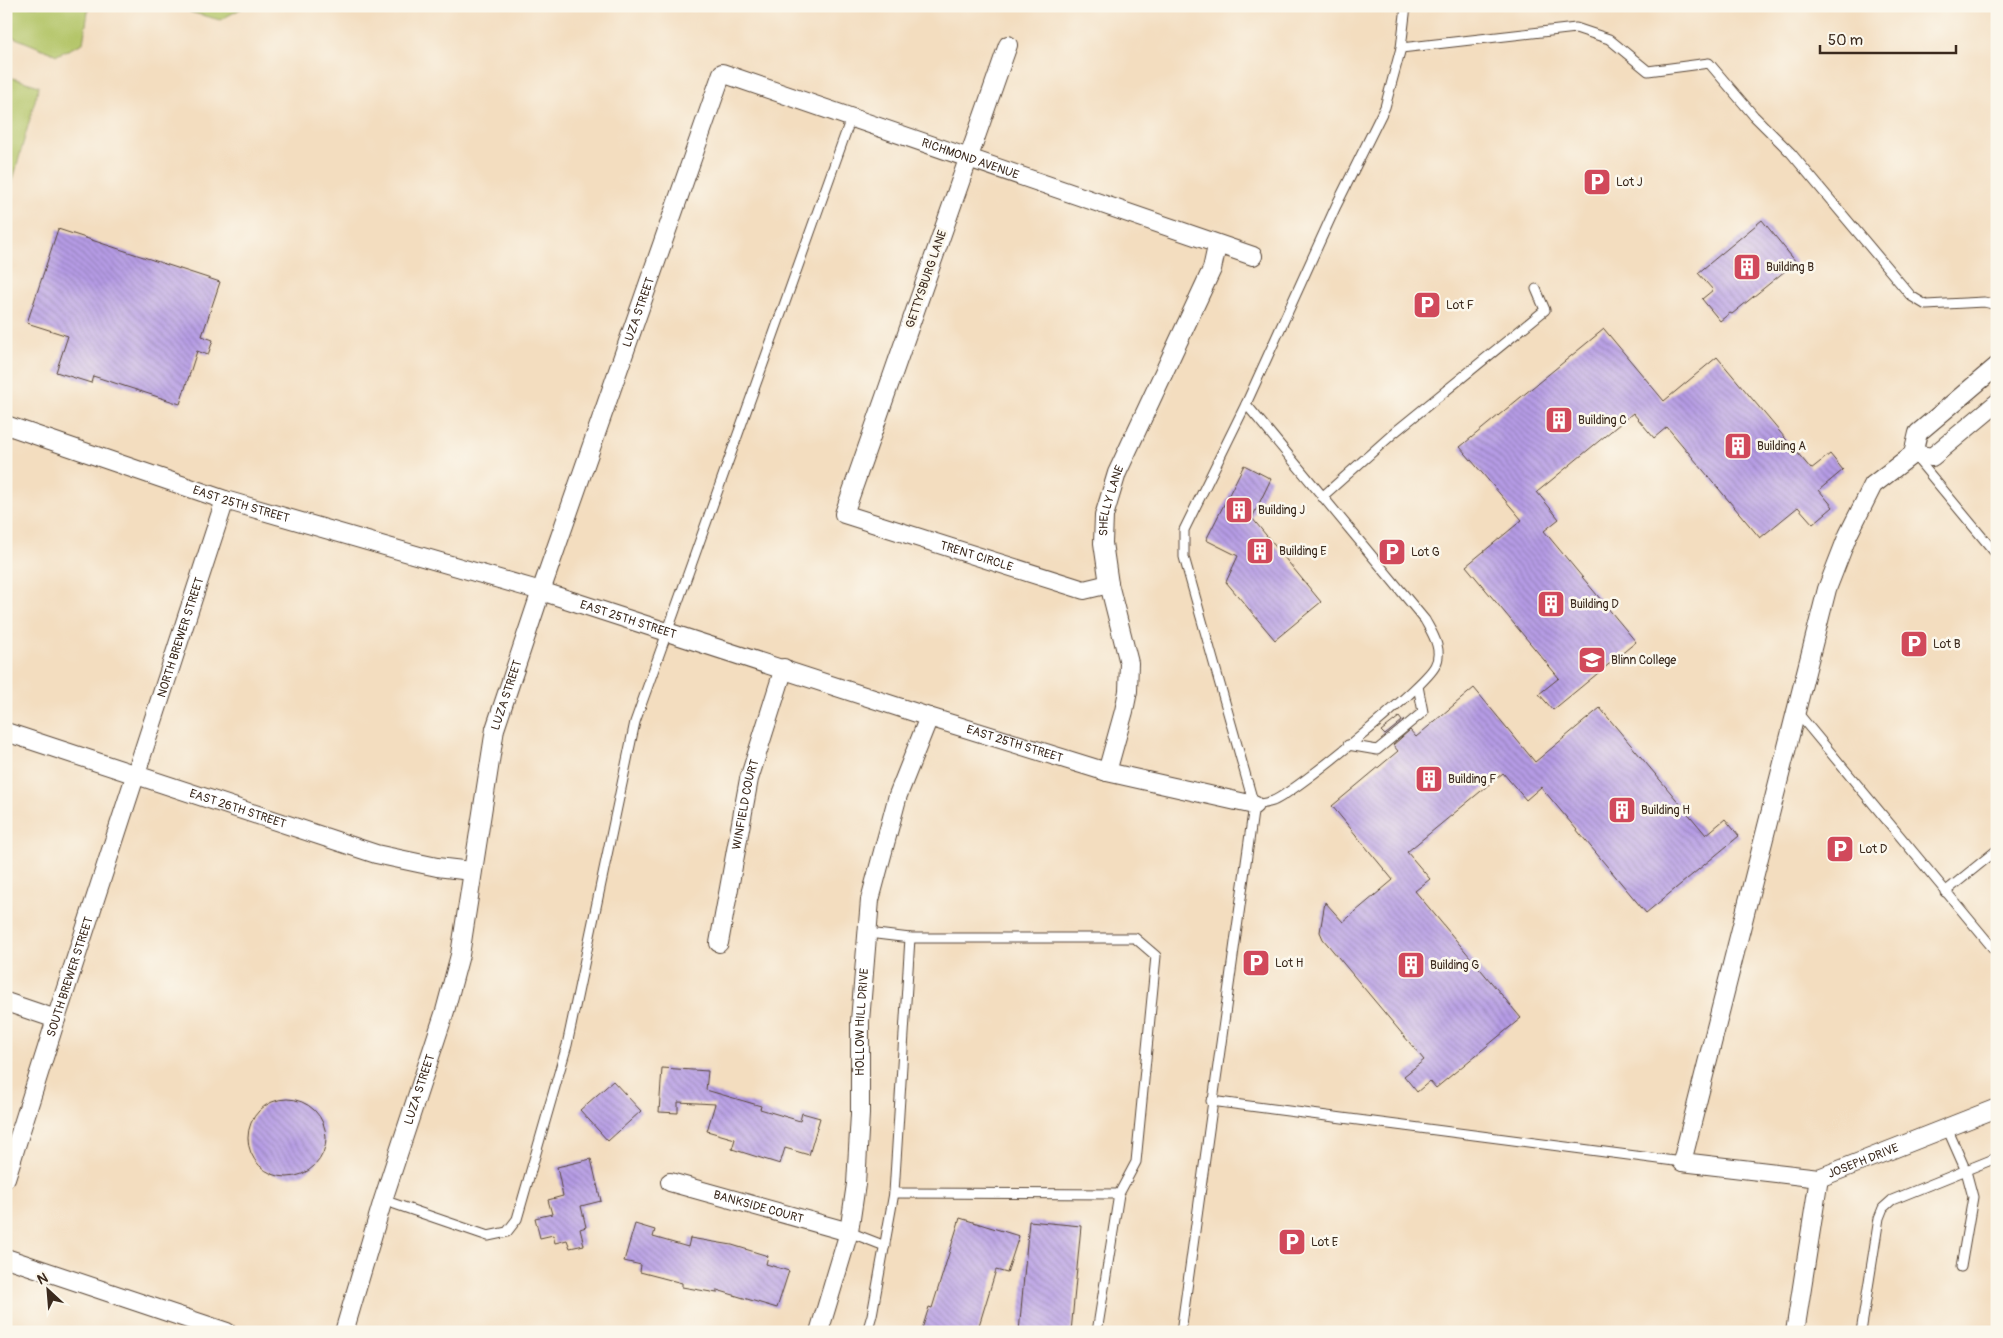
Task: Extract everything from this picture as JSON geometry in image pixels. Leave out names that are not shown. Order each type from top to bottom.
[{"type":"street","name":"GETTYSBURG LANE","points":[[844,514],[1008,45]]},
{"type":"street","name":"RICHMOND AVENUE","points":[[722,73],[1217,246],[1253,256]]},
{"type":"street","name":"LUZA STREET","points":[[344,1332],[383,1200],[445,1011],[460,954],[471,871],[495,728],[722,73]]},
{"type":"street","name":"SHELLY LANE","points":[[1107,772],[1124,711],[1128,691],[1129,663],[1109,584],[1103,543],[1104,516],[1117,473],[1212,269],[1217,246]]},
{"type":"street","points":[[1819,1178],[1682,1162],[1827,589],[1848,535],[1873,485],[1913,454],[1918,433],[1997,366]]},
{"type":"street","points":[[1913,454],[1932,457],[1997,403]]},
{"type":"street","name":"EAST 25TH STREET","points":[[6,425],[225,500],[541,591],[784,668],[929,717],[1107,772],[1254,805]]},
{"type":"street","name":"NORTH BREWER STREET","points":[[135,775],[225,500]]},
{"type":"street","name":"TRENT CIRCLE","points":[[844,514],[1084,590],[1109,584]]},
{"type":"street","name":"WINFIELD COURT","points":[[719,943],[749,779],[784,668]]},
{"type":"street","name":"HOLLOW HILL DRIVE","points":[[819,1332],[849,1232],[856,1184],[860,1114],[860,1021],[870,900],[898,795],[929,717]]},
{"type":"street","name":"EAST 26TH STREET","points":[[6,732],[376,854],[438,867],[471,871]]},
{"type":"street","name":"SOUTH BREWER STREET","points":[[6,1178],[135,775]]},
{"type":"street","points":[[6,1002],[56,1019]]},
{"type":"street","name":"JOSEPH DRIVE","points":[[1797,1331],[1819,1178],[1997,1108]]},
{"type":"street","name":"BANKSIDE COURT","points":[[670,1182],[849,1232]]},
{"type":"street","points":[[6,1258],[227,1332]]},
{"type":"lane","points":[[1181,1332],[1211,1101],[1254,805],[1184,558],[1184,530],[1246,404],[1336,206],[1385,107],[1402,48],[1406,6]]},
{"type":"lane","points":[[1402,48],[1576,28],[1609,39],[1648,71],[1709,63],[1754,116],[1791,153],[1910,296],[1926,305],[1984,302],[1997,305]]},
{"type":"lane","points":[[383,1200],[488,1236],[507,1232],[517,1219],[567,1045],[636,722],[851,118]]},
{"type":"lane","points":[[1322,497],[1395,432],[1545,310],[1536,290]]},
{"type":"lane","points":[[1246,404],[1424,620],[1436,641],[1436,665],[1418,686],[1301,784],[1273,801],[1254,805]]},
{"type":"lane","points":[[1913,454],[1997,555]]},
{"type":"lane","points":[[1348,745],[1377,750],[1423,712],[1418,686]]},
{"type":"lane","points":[[1796,711],[1997,953]]},
{"type":"lane","points":[[1945,892],[1997,850]]},
{"type":"lane","points":[[868,933],[910,938],[1135,938],[1156,956],[1136,1162],[1119,1194],[1097,1332]]},
{"type":"lane","points":[[867,1332],[894,1193],[910,938]]},
{"type":"lane","points":[[1211,1101],[1682,1162]]},
{"type":"lane","points":[[1947,1128],[1966,1171],[1973,1197],[1961,1266]]},
{"type":"lane","points":[[1861,1332],[1878,1218],[1883,1208],[1892,1200],[1996,1158]]},
{"type":"lane","points":[[894,1193],[1119,1194]]},
{"type":"lane","points":[[849,1232],[885,1246]]},
{"type":"green space","points":[[6,6],[89,6],[83,43],[57,55],[6,34]]},
{"type":"green space","points":[[188,6],[246,6],[220,20],[190,12]]},
{"type":"green space","points":[[6,76],[39,86],[6,205]]},
{"type":"building","name":"Building B","points":[[1762,220],[1796,262],[1732,314],[1730,313],[1720,321],[1702,299],[1713,290],[1698,273]]},
{"type":"building","points":[[58,229],[220,282],[202,336],[213,340],[208,355],[197,351],[180,404],[93,376],[91,383],[56,372],[68,336],[27,323]]},
{"type":"building","points":[[1604,329],[1664,401],[1717,357],[1811,469],[1830,454],[1843,470],[1819,490],[1833,507],[1813,524],[1798,507],[1760,538],[1667,427],[1654,438],[1633,413],[1537,492],[1559,519],[1544,531],[1636,642],[1553,710],[1539,694],[1559,678],[1466,566],[1522,520],[1460,447]]},
{"type":"building","name":"Building E","points":[[1244,465],[1271,479],[1252,518],[1321,602],[1275,640],[1226,582],[1238,556],[1206,540]]},
{"type":"building","points":[[1474,688],[1535,762],[1600,708],[1706,835],[1725,819],[1739,836],[1646,913],[1541,787],[1526,800],[1503,773],[1407,852],[1430,879],[1415,891],[1521,1018],[1436,1088],[1430,1081],[1417,1092],[1404,1076],[1424,1060],[1323,939],[1320,932],[1325,902],[1343,922],[1393,880],[1332,806],[1398,751],[1393,745],[1410,730],[1416,737]]},
{"type":"building","points":[[1399,717],[1402,721],[1385,735],[1381,731]]},
{"type":"building","points":[[662,1068],[708,1071],[706,1090],[761,1106],[760,1109],[800,1121],[802,1113],[820,1118],[809,1155],[785,1148],[780,1164],[732,1149],[735,1139],[707,1131],[715,1104],[678,1102],[678,1113],[659,1112]]},
{"type":"building","points":[[613,1081],[641,1111],[608,1141],[580,1110]]},
{"type":"building","points":[[287,1099],[302,1102],[315,1110],[323,1123],[326,1138],[323,1153],[315,1166],[302,1174],[287,1177],[272,1174],[259,1166],[251,1153],[248,1138],[251,1123],[259,1110],[272,1102]]},
{"type":"building","points":[[591,1159],[601,1201],[581,1206],[586,1227],[580,1229],[584,1245],[570,1248],[567,1240],[555,1243],[553,1235],[540,1238],[535,1218],[552,1214],[548,1200],[563,1196],[557,1167]]},
{"type":"building","points":[[960,1218],[1019,1236],[1007,1273],[996,1270],[977,1332],[921,1332],[929,1307],[932,1308]]},
{"type":"building","points":[[1029,1221],[1081,1226],[1071,1332],[1019,1332]]},
{"type":"building","points":[[635,1224],[655,1230],[653,1237],[688,1247],[690,1238],[732,1245],[768,1256],[766,1264],[789,1271],[777,1308],[717,1290],[717,1293],[682,1287],[682,1283],[640,1272],[641,1265],[624,1261]]},
{"type":"place","name":"Lot J","points":[[1597,182]]},
{"type":"place","name":"Building B","points":[[1747,267]]},
{"type":"place","name":"Lot F","points":[[1427,305]]},
{"type":"place","name":"Building C","points":[[1559,420]]},
{"type":"place","name":"Building A","points":[[1738,446]]},
{"type":"place","name":"Building J","points":[[1239,510]]},
{"type":"place","name":"Building E","points":[[1260,551]]},
{"type":"place","name":"Lot G","points":[[1392,552]]},
{"type":"place","name":"Building D","points":[[1551,604]]},
{"type":"place","name":"Lot B","points":[[1914,644]]},
{"type":"place","name":"Blinn College","points":[[1592,660]]},
{"type":"place","name":"Building F","points":[[1429,779]]},
{"type":"place","name":"Building H","points":[[1622,810]]},
{"type":"place","name":"Lot D","points":[[1840,849]]},
{"type":"place","name":"Lot H","points":[[1256,963]]},
{"type":"place","name":"Building G","points":[[1411,965]]},
{"type":"place","name":"Lot E","points":[[1292,1242]]}]
